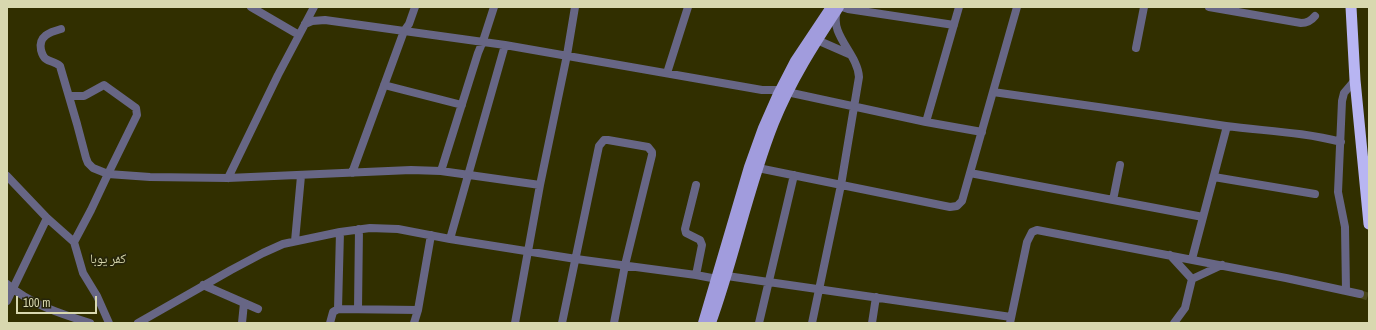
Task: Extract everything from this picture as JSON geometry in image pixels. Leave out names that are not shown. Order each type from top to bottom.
[{"type":"highway","points":[[1351,7],[1355,80],[1369,224]]},
{"type":"highway","points":[[1358,7],[1360,69],[1369,160]]},
{"type":"main road","points":[[703,323],[722,277],[758,168],[762,142],[774,102],[794,78],[837,8]]},
{"type":"main road","points":[[711,323],[736,211],[762,142],[795,61],[837,8]]},
{"type":"street","points":[[252,7],[299,35]]},
{"type":"street","points":[[228,178],[314,7]]},
{"type":"street","points":[[352,173],[404,31],[409,24],[415,7]]},
{"type":"street","points":[[441,171],[494,7]]},
{"type":"street","points":[[515,323],[527,251],[567,55],[575,7]]},
{"type":"street","points":[[667,73],[688,7]]},
{"type":"street","points":[[926,122],[959,7]]},
{"type":"street","points":[[758,168],[954,207],[959,205],[962,201],[1017,7]]},
{"type":"street","points":[[1136,48],[1144,7]]},
{"type":"street","points":[[1214,7],[1301,23],[1311,21],[1315,16]]},
{"type":"street","points":[[812,323],[840,185],[854,106],[858,73],[856,63],[843,43],[837,28],[835,15],[837,8],[954,25]]},
{"type":"street","points":[[305,24],[312,21],[325,20],[483,41],[762,90],[784,91],[926,122],[982,132]]},
{"type":"street","points":[[61,29],[49,33],[44,37],[40,46],[42,55],[60,66],[70,96],[88,163],[93,168],[108,174],[150,177],[228,178],[411,170],[468,174],[540,185]]},
{"type":"street","points":[[817,40],[850,54]]},
{"type":"street","points":[[450,240],[505,45]]},
{"type":"street","points":[[1346,291],[1345,227],[1338,192],[1342,101],[1344,93],[1355,80]]},
{"type":"street","points":[[70,96],[84,96],[104,85],[137,110],[137,115],[74,242]]},
{"type":"street","points":[[384,85],[462,105]]},
{"type":"street","points":[[762,90],[774,102]]},
{"type":"street","points":[[993,92],[1227,126],[1315,136],[1341,142]]},
{"type":"street","points":[[1192,259],[1227,126]]},
{"type":"street","points":[[562,323],[599,146],[604,140],[648,147],[652,152],[625,265],[614,323]]},
{"type":"street","points":[[1113,200],[1120,165]]},
{"type":"street","points":[[970,173],[1203,217]]},
{"type":"street","points":[[759,323],[794,175]]},
{"type":"street","points":[[7,176],[47,218],[74,242],[83,273],[98,296],[109,323]]},
{"type":"street","points":[[295,240],[301,176]]},
{"type":"street","points":[[1214,177],[1315,194]]},
{"type":"street","points":[[696,185],[685,229],[686,233],[700,240],[702,245],[696,275]]},
{"type":"street","points":[[7,301],[10,287],[47,218]]},
{"type":"street","points":[[138,323],[263,253],[295,240],[340,232],[384,228],[431,235],[450,240],[576,259],[696,275],[769,281],[876,297],[1011,320],[1027,242],[1032,232],[1037,230],[1192,259],[1360,294]]},
{"type":"street","points":[[358,309],[359,230]]},
{"type":"street","points":[[338,309],[340,232]]},
{"type":"street","points":[[414,323],[418,310],[431,235]]},
{"type":"street","points":[[1170,255],[1192,279]]},
{"type":"street","points":[[1192,279],[1222,265]]},
{"type":"street","points":[[1174,323],[1186,308],[1192,279]]},
{"type":"street","points":[[203,286],[258,309]]},
{"type":"street","points":[[10,287],[45,307],[90,323]]},
{"type":"street","points":[[872,323],[876,297]]},
{"type":"street","points":[[242,323],[244,303]]},
{"type":"street","points":[[330,323],[333,312],[338,309],[418,310]]},
{"type":"tunnel","points":[[1360,294],[1369,297]]},
{"type":"district","name":"كفر يوبا","points":[[108,260]]}]
